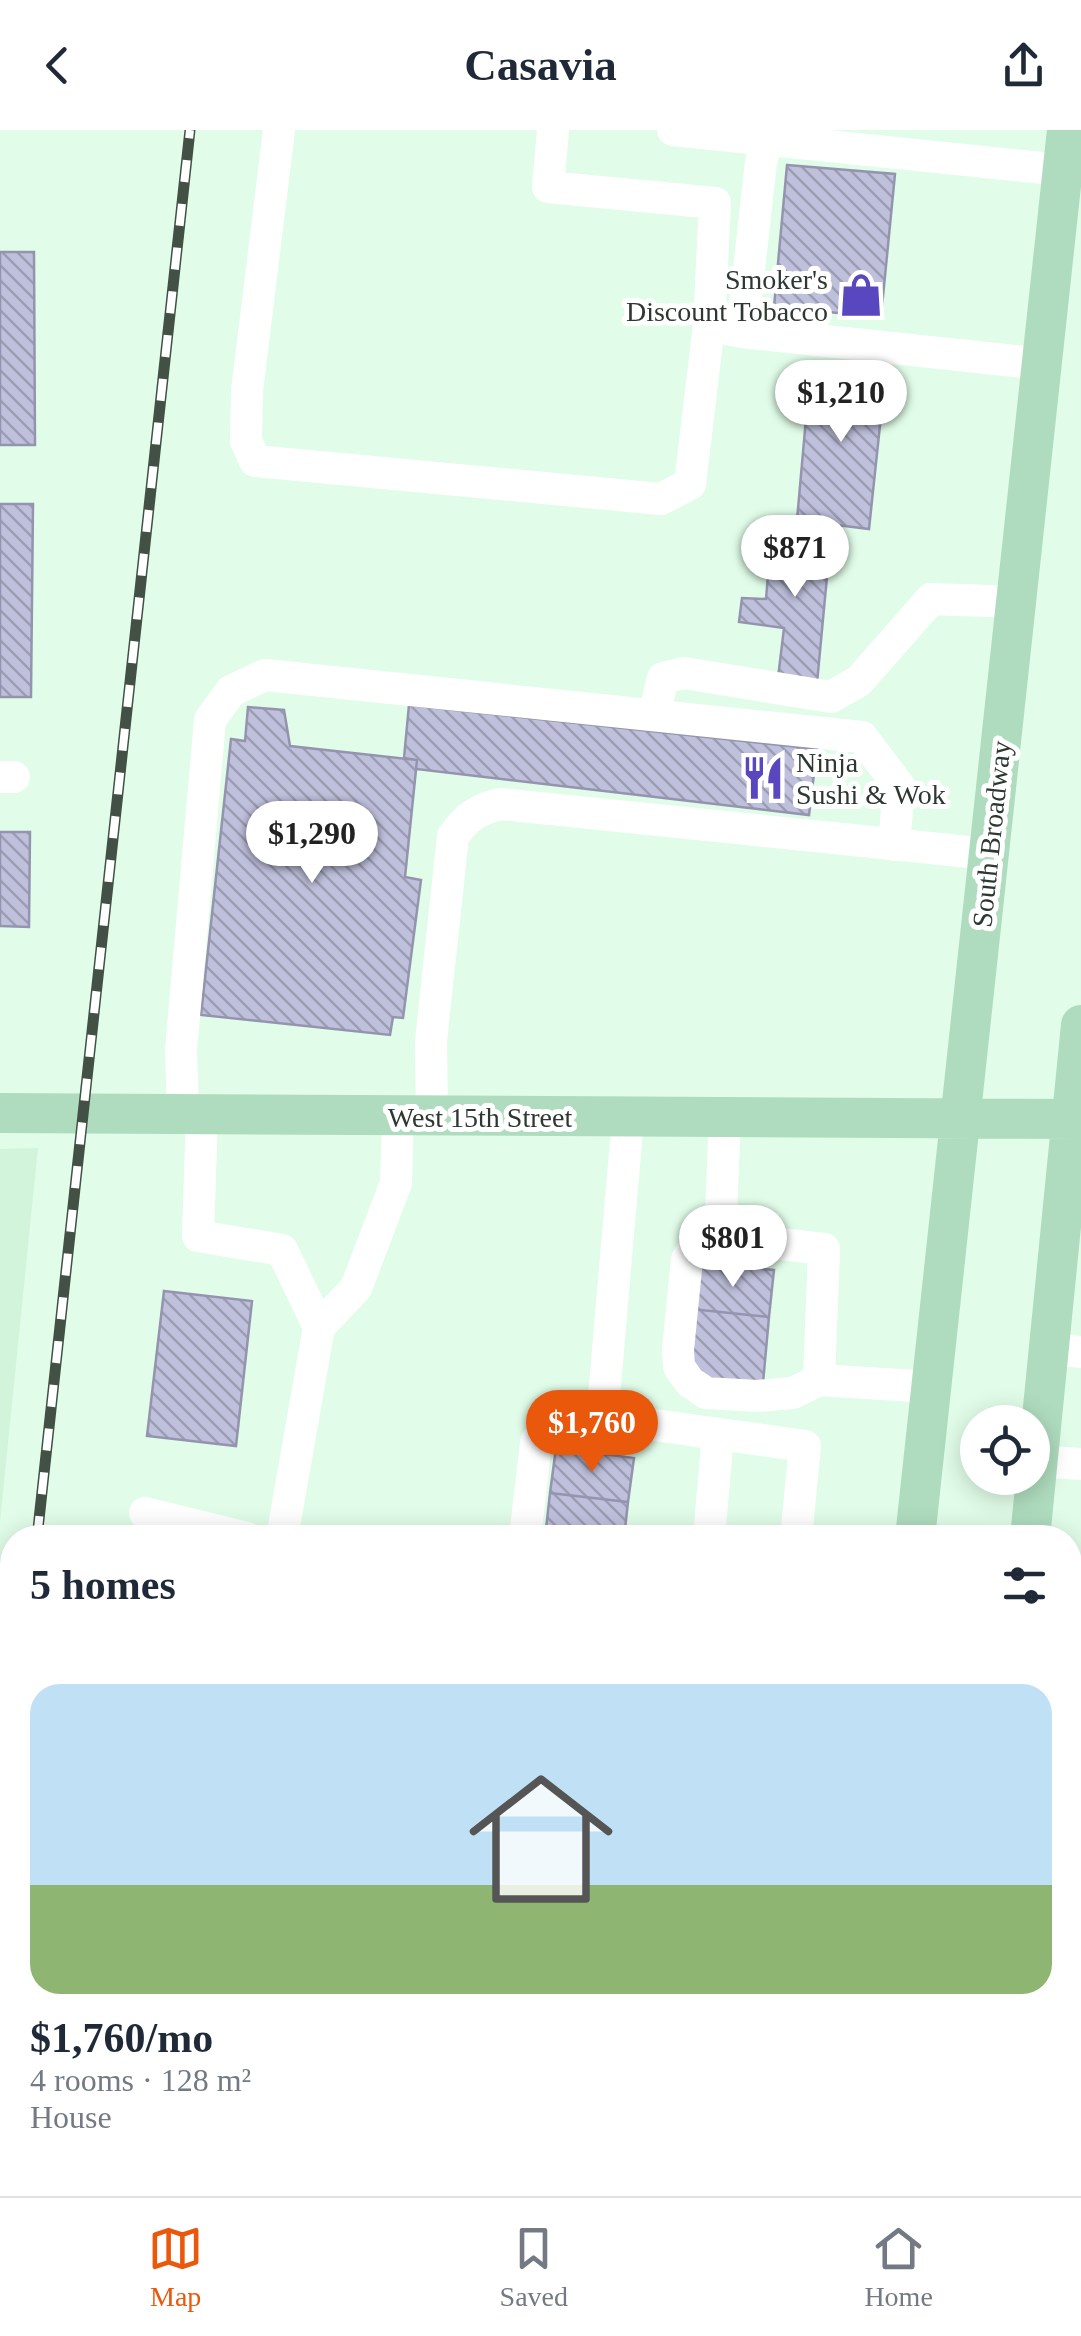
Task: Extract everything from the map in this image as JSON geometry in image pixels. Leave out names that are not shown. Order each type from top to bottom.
[{"type":"main road","name":"South Broadway","points":[[916,1525],[1068,130]]},
{"type":"main road","points":[[1050,1412],[1065,1350],[1081,1025]]},
{"type":"main road","name":"West 15th Street","points":[[0,1113],[1076,1119]]},
{"type":"main road","points":[[1031,1525],[1034,1495]]},
{"type":"lane","points":[[279,130],[247,390],[246,441],[255,461],[661,500],[690,484],[769,135]]},
{"type":"lane","points":[[553,130],[548,187],[715,203],[726,329]]},
{"type":"lane","points":[[673,130],[769,135],[1062,170]]},
{"type":"lane","points":[[726,329],[1044,364]]},
{"type":"lane","points":[[654,715],[663,678],[684,672],[831,697],[859,681],[931,599],[1017,602]]},
{"type":"lane","points":[[319,1327],[282,1250],[198,1236],[192,1115],[180,1050],[210,720],[232,691],[264,675],[862,738],[898,786],[894,845]]},
{"type":"lane","points":[[284,1525],[319,1327],[356,1288],[396,1183],[415,1116],[430,1041],[453,836],[465,819],[480,809],[501,804],[989,854]]},
{"type":"lane","points":[[603,1408],[628,1118]]},
{"type":"lane","points":[[720,1237],[725,1118]]},
{"type":"lane","points":[[819,1380],[824,1249],[720,1237],[697,1246],[687,1258],[679,1367],[690,1382],[706,1393],[793,1393],[819,1380],[931,1387]]},
{"type":"lane","points":[[526,1525],[536,1442],[546,1427],[603,1408],[626,1421],[805,1446],[797,1525]]},
{"type":"lane","points":[[710,1525],[718,1434]]},
{"type":"lane","points":[[1050,1462],[1081,1464]]},
{"type":"lane","points":[[145,1512],[196,1525]]},
{"type":"shaded area","points":[[38,1148],[0,1522],[0,1149]]},
{"type":"building","points":[[787,165],[895,174],[881,317],[774,307]]},
{"type":"building","points":[[0,252],[34,252],[35,445],[0,445]]},
{"type":"building","points":[[811,362],[886,369],[869,529],[797,520]]},
{"type":"building","points":[[0,504],[33,504],[31,697],[0,697]]},
{"type":"building","points":[[772,527],[831,534],[817,683],[778,678],[784,628],[739,622],[742,598],[766,599]]},
{"type":"building","points":[[409,705],[817,749],[809,815],[416,769],[417,760],[404,758]]},
{"type":"building","points":[[248,707],[284,710],[290,746],[417,760],[405,877],[421,880],[403,1018],[393,1017],[390,1035],[201,1015],[231,739],[245,741]]},
{"type":"building","points":[[0,832],[30,832],[29,927],[0,926]]},
{"type":"building","points":[[696,1263],[774,1270],[769,1317],[691,1309]]},
{"type":"building","points":[[164,1291],[252,1301],[236,1446],[147,1436]]},
{"type":"building","points":[[691,1309],[769,1317],[763,1383],[704,1378],[686,1353]]},
{"type":"building","points":[[556,1448],[634,1458],[628,1502],[550,1493]]},
{"type":"building","points":[[550,1493],[628,1502],[625,1525],[546,1525]]},
{"type":"railway","points":[[38,1525],[190,130]]},
{"type":"place","name":"Smoker's Discount Tobacco","points":[[861,295]]},
{"type":"place","name":"Ninja Sushi & Wok","points":[[763,778]]}]
